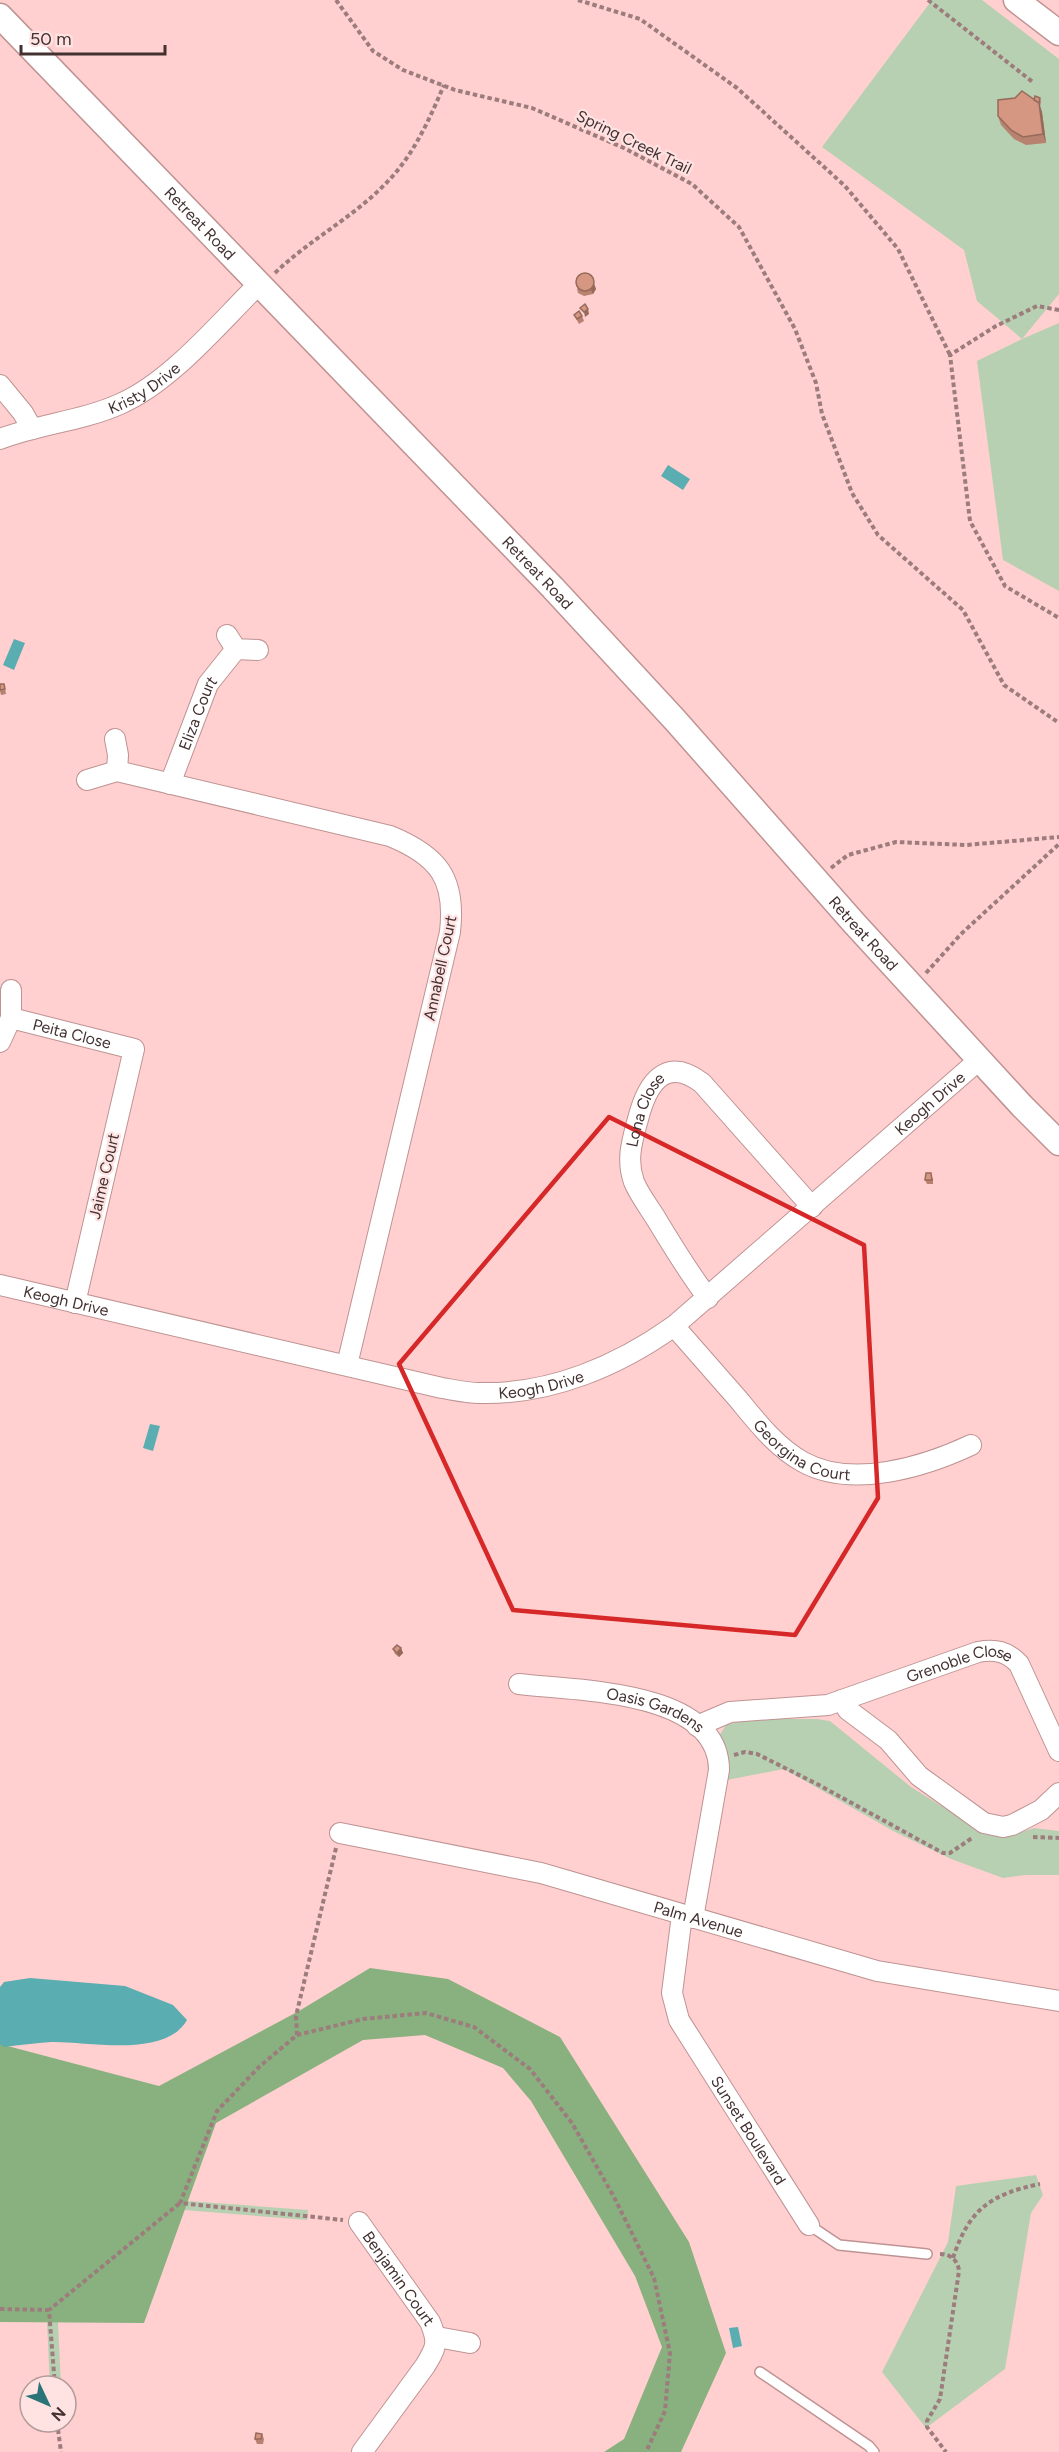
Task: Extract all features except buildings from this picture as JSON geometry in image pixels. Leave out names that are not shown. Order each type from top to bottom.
[{"type":"street","points":[[1016,0],[1059,33]]},
{"type":"street","name":"Retreat Road","points":[[0,16],[553,588],[675,720],[979,1060],[1059,1143]]},
{"type":"street","name":"Kristy Drive","points":[[0,439],[93,413],[137,396],[170,371],[260,285]]},
{"type":"street","points":[[0,385],[33,429]]},
{"type":"street","name":"Eliza Court","points":[[170,784],[208,684],[232,642],[258,650]]},
{"type":"street","points":[[87,780],[117,771],[118,755],[115,739]]},
{"type":"street","name":"Annabell Court","points":[[117,771],[390,836],[420,850],[443,875],[450,891],[453,908],[450,932],[347,1365]]},
{"type":"street","name":"Peita Close","points":[[0,1042],[10,1018],[11,990]]},
{"type":"street","name":"Peita Close","points":[[10,1018],[134,1049]]},
{"type":"street","name":"Jaime Court","points":[[75,1303],[134,1049]]},
{"type":"street","name":"Keogh Drive","points":[[0,1285],[442,1388],[478,1393],[549,1385],[585,1374],[633,1352],[674,1326],[979,1060]]},
{"type":"street","name":"Lona Close","points":[[708,1298],[682,1263],[635,1184],[630,1167],[630,1150],[643,1099],[658,1078],[669,1072],[680,1071],[692,1075],[702,1083],[812,1206]]},
{"type":"street","name":"Georgina Court","points":[[674,1326],[777,1443],[805,1463],[837,1472],[887,1471],[918,1466],[971,1445]]},
{"type":"street","name":"Grenoble Close","points":[[697,1726],[730,1712],[814,1707],[842,1700],[978,1652],[1002,1651],[1019,1664],[1059,1750]]},
{"type":"street","name":"Oasis Gardens","points":[[519,1684],[648,1700],[678,1712],[697,1726],[714,1747],[719,1760]]},
{"type":"street","points":[[842,1700],[848,1710],[888,1740],[919,1776],[984,1823],[1003,1827],[1012,1825],[1041,1810],[1059,1793]]},
{"type":"street","points":[[688,1917],[719,1760]]},
{"type":"street","name":"Palm Avenue","points":[[340,1833],[541,1873],[877,1971],[1059,2001]]},
{"type":"street","name":"Sunset Boulevard","points":[[688,1917],[672,1993],[679,2019],[809,2225]]},
{"type":"street","name":"Benjamin Court","points":[[359,2222],[430,2322],[436,2337],[432,2354],[425,2366],[362,2452]]},
{"type":"street","name":"Benjamin Court","points":[[436,2337],[470,2343]]},
{"type":"lane","name":"Sunset Boulevard","points":[[809,2225],[838,2245],[927,2254]]},
{"type":"lane","points":[[760,2372],[869,2446],[874,2452]]},
{"type":"path","name":"Spring Creek Trail","points":[[336,0],[373,51],[402,70],[444,85],[532,108],[624,148],[692,184],[739,227],[795,329],[816,384],[822,414],[852,493],[878,535],[963,610],[1004,685],[1059,723]]},
{"type":"path","points":[[578,0],[640,19],[738,88],[845,186],[898,249],[950,355],[970,521],[1005,586],[1059,618]]},
{"type":"path","points":[[928,0],[1034,83]]},
{"type":"path","points":[[260,285],[293,255],[326,234],[390,180],[425,129],[444,85]]},
{"type":"path","points":[[950,355],[996,326],[1037,306],[1059,310]]},
{"type":"path","points":[[816,879],[848,855],[896,842],[966,845],[1059,837]]},
{"type":"path","points":[[914,987],[961,934],[1059,844]]},
{"type":"path","points":[[719,1760],[745,1752],[757,1754],[943,1853],[950,1853],[966,1841]]},
{"type":"path","points":[[297,2035],[296,2016],[340,1833]]},
{"type":"path","points":[[0,2309],[49,2310],[180,2203],[217,2111],[259,2067],[297,2035],[363,2019],[426,2013],[474,2027],[530,2069],[572,2123],[614,2197],[654,2278],[670,2353],[665,2411],[646,2452]]},
{"type":"path","points":[[953,2258],[959,2240],[981,2206],[1012,2189],[1040,2184]]},
{"type":"path","points":[[180,2203],[359,2222]]},
{"type":"path","points":[[927,2254],[945,2254],[953,2258],[958,2264],[959,2271],[940,2399],[927,2421],[927,2427],[946,2452]]},
{"type":"path","points":[[49,2310],[54,2374]]},
{"type":"path","points":[[59,2434],[61,2452]]},
{"type":"highlighted area","points":[[609,1117],[864,1245],[878,1498],[795,1635],[513,1610],[399,1364]]},
{"type":"green space","points":[[932,0],[982,0],[1059,59],[1059,294],[1022,339],[977,301],[964,250],[822,147]]},
{"type":"green space","points":[[1059,323],[1059,591],[1003,560],[977,361]]},
{"type":"green space","points":[[747,1719],[830,1721],[911,1787],[983,1832],[1010,1836],[1034,1828],[1059,1831],[1059,1875],[1003,1878],[951,1859],[895,1832],[784,1769],[727,1780],[727,1769],[718,1738],[726,1725]]},
{"type":"green space","points":[[370,1968],[448,1979],[560,2037],[689,2242],[726,2353],[681,2452],[604,2452],[624,2439],[662,2347],[635,2276],[531,2101],[503,2068],[425,2035],[363,2040],[216,2123],[144,2323],[0,2322],[0,2044],[159,2086],[299,2011]]},
{"type":"green space","points":[[1036,2175],[1043,2195],[1031,2213],[1005,2369],[926,2428],[882,2372],[948,2242],[956,2186]]},
{"type":"green space","points":[[188,2201],[308,2210],[307,2220],[184,2210]]},
{"type":"green space","points":[[47,2322],[58,2322],[60,2374],[49,2374]]},
{"type":"water","points":[[668,465],[690,479],[683,490],[661,476]]},
{"type":"water","points":[[14,639],[25,643],[14,670],[3,665]]},
{"type":"water","points":[[150,1424],[160,1426],[153,1451],[143,1448]]},
{"type":"water","points":[[30,1978],[125,1986],[173,2005],[187,2020],[176,2032],[162,2040],[144,2044],[104,2045],[51,2042],[4,2047],[0,2044],[0,1987],[4,1982]]},
{"type":"water","points":[[738,2327],[742,2346],[733,2348],[729,2328]]}]
